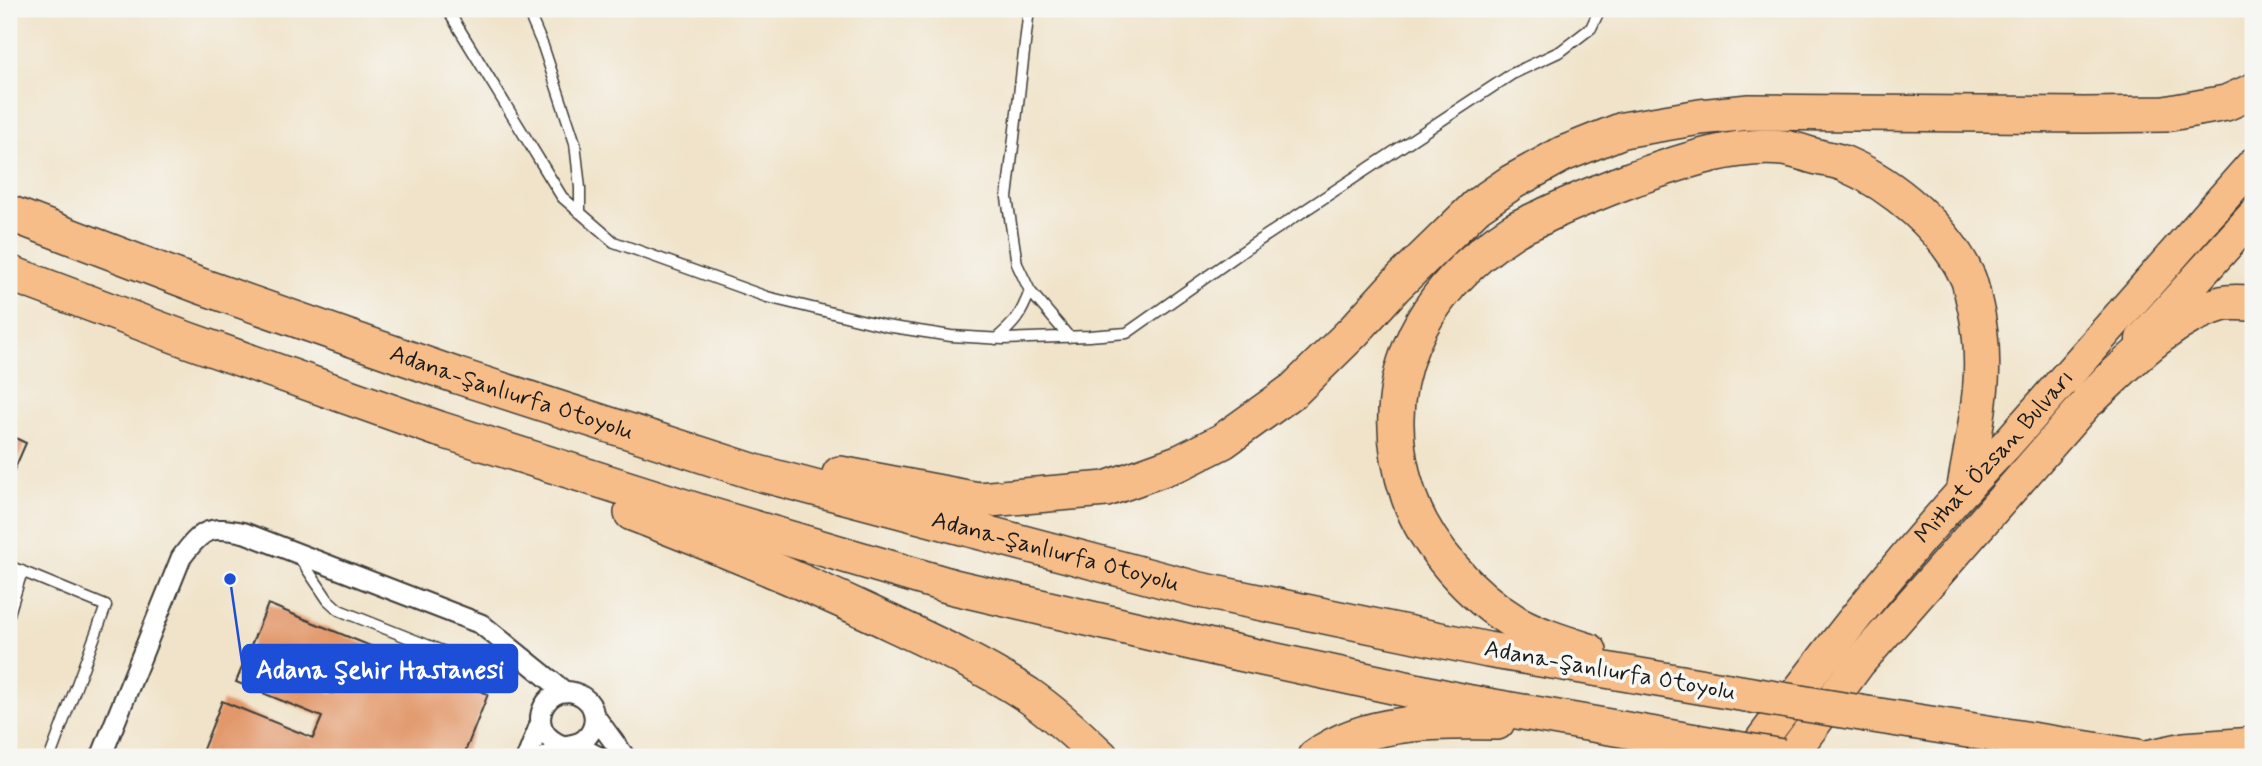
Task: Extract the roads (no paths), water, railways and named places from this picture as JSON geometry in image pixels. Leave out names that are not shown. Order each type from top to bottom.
[{"type":"highway","points":[[731,464],[814,469],[978,500],[1106,489],[1181,462],[1223,441],[1294,390],[1477,206],[1511,182],[1563,155],[1623,130],[1749,112],[2165,114],[2226,103],[2253,91]]},
{"type":"highway","points":[[1712,688],[1555,639],[1516,622],[1469,587],[1439,553],[1414,511],[1402,477],[1396,426],[1399,383],[1409,346],[1432,305],[1465,267],[1515,230],[1590,194],[1726,150],[1784,148],[1845,164],[1894,192],[1925,219],[1947,244],[1968,278],[1980,324],[1983,382],[1965,487]]},
{"type":"highway","name":"Adana-Şanlıurfa Otoyolu","points":[[9,213],[198,285],[457,376],[731,464],[1200,590],[1488,650],[2138,757]]},
{"type":"highway","points":[[9,273],[200,345],[439,429],[716,517],[954,587],[1216,648],[1471,703],[1782,757]]},
{"type":"highway","points":[[2090,399],[2155,339],[2188,317],[2223,303],[2253,303]]},
{"type":"highway","points":[[439,429],[619,508],[766,566],[968,661],[1028,696],[1101,757]]},
{"type":"highway","points":[[1315,757],[1332,744],[1400,724],[1595,724]]},
{"type":"highway","points":[[2151,757],[2184,750],[2253,745]]},
{"type":"main road","name":"Mithat Özsan Bulvarı","points":[[1749,757],[1831,646],[1965,487],[2007,444],[2253,164]]},
{"type":"main road","name":"Mithat Özsan Bulvarı","points":[[1790,757],[1859,663],[2253,216]]},
{"type":"street","points":[[101,757],[181,558],[200,535],[220,527],[245,533],[481,624],[565,691],[586,698],[594,715],[625,757]]},
{"type":"street","points":[[565,691],[545,702],[541,713],[545,734],[553,742],[570,745],[599,757]]},
{"type":"street","points":[[546,757],[585,739],[592,730],[594,715]]},
{"type":"street","points":[[527,757],[541,724]]},
{"type":"lane","points":[[447,9],[562,197],[614,242],[767,297],[886,326],[951,336],[996,339],[1127,333],[1248,247],[1444,118],[1512,74],[1560,51],[1591,28],[1600,9]]},
{"type":"lane","points":[[527,9],[543,46],[575,143],[580,213]]},
{"type":"lane","points":[[1029,9],[1007,198],[1017,264],[1030,291],[1069,337]]},
{"type":"lane","points":[[996,339],[1013,325],[1030,291]]},
{"type":"lane","points":[[295,552],[328,600],[339,610],[457,657],[467,664]]},
{"type":"lane","points":[[9,566],[106,606],[50,757]]},
{"type":"lane","points":[[9,614],[22,572]]},
{"type":"place","name":"Adana Şehir Hastanesi","points":[[230,579]]}]
